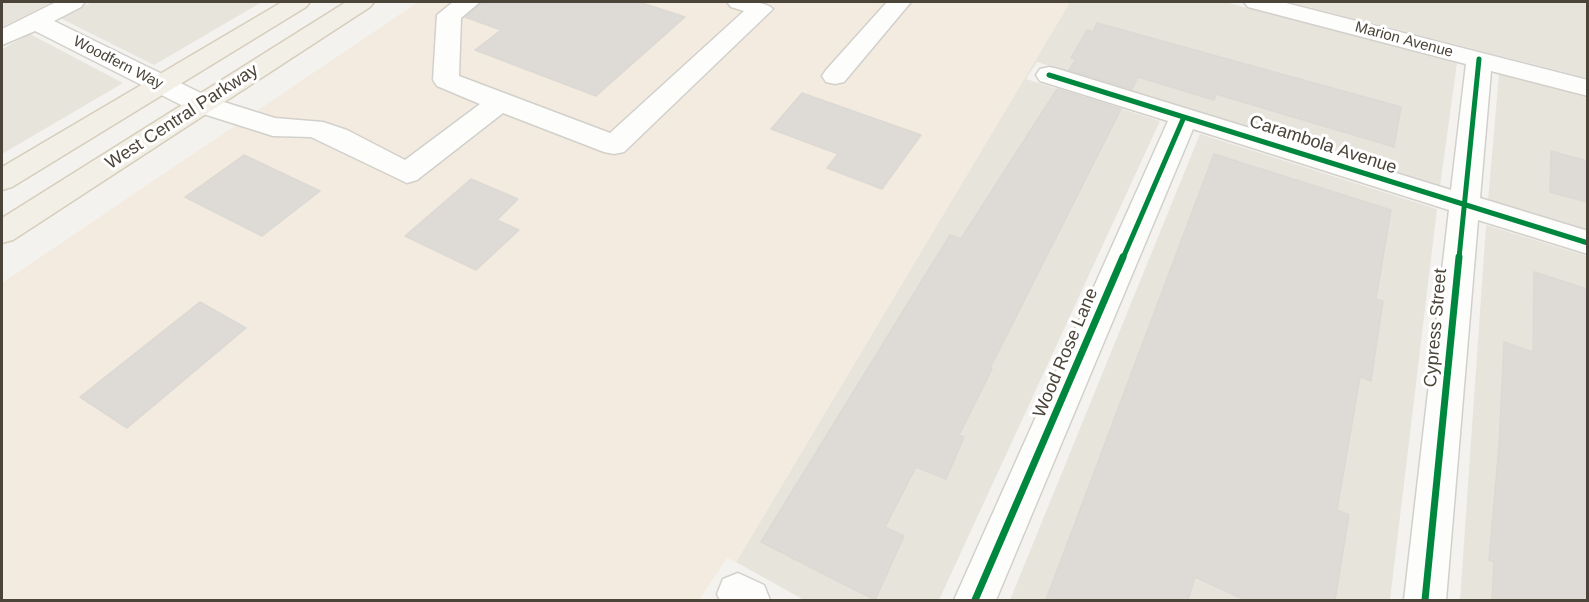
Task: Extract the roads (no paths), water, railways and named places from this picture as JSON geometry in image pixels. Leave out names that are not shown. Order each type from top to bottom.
[{"type":"main road","name":"West Central Parkway","points":[[2,180],[298,2]]},
{"type":"main road","name":"West Central Parkway","points":[[2,232],[362,2]]},
{"type":"street","points":[[2,38],[73,2]]},
{"type":"street","points":[[468,2],[449,15],[446,80],[614,145],[761,9],[739,2]]},
{"type":"street","points":[[835,76],[899,2]]},
{"type":"street","name":"Marion Avenue","points":[[1256,2],[1587,88]]},
{"type":"street","name":"Woodfern Way","points":[[35,21],[201,104],[273,127],[313,128],[337,136],[407,173],[500,102]]},
{"type":"street","name":"Cypress Street","points":[[1425,600],[1479,60]]},
{"type":"street","name":"Carambola Avenue","points":[[1049,75],[1587,243]]},
{"type":"street","name":"Wood Rose Lane","points":[[975,600],[1184,117]]}]
